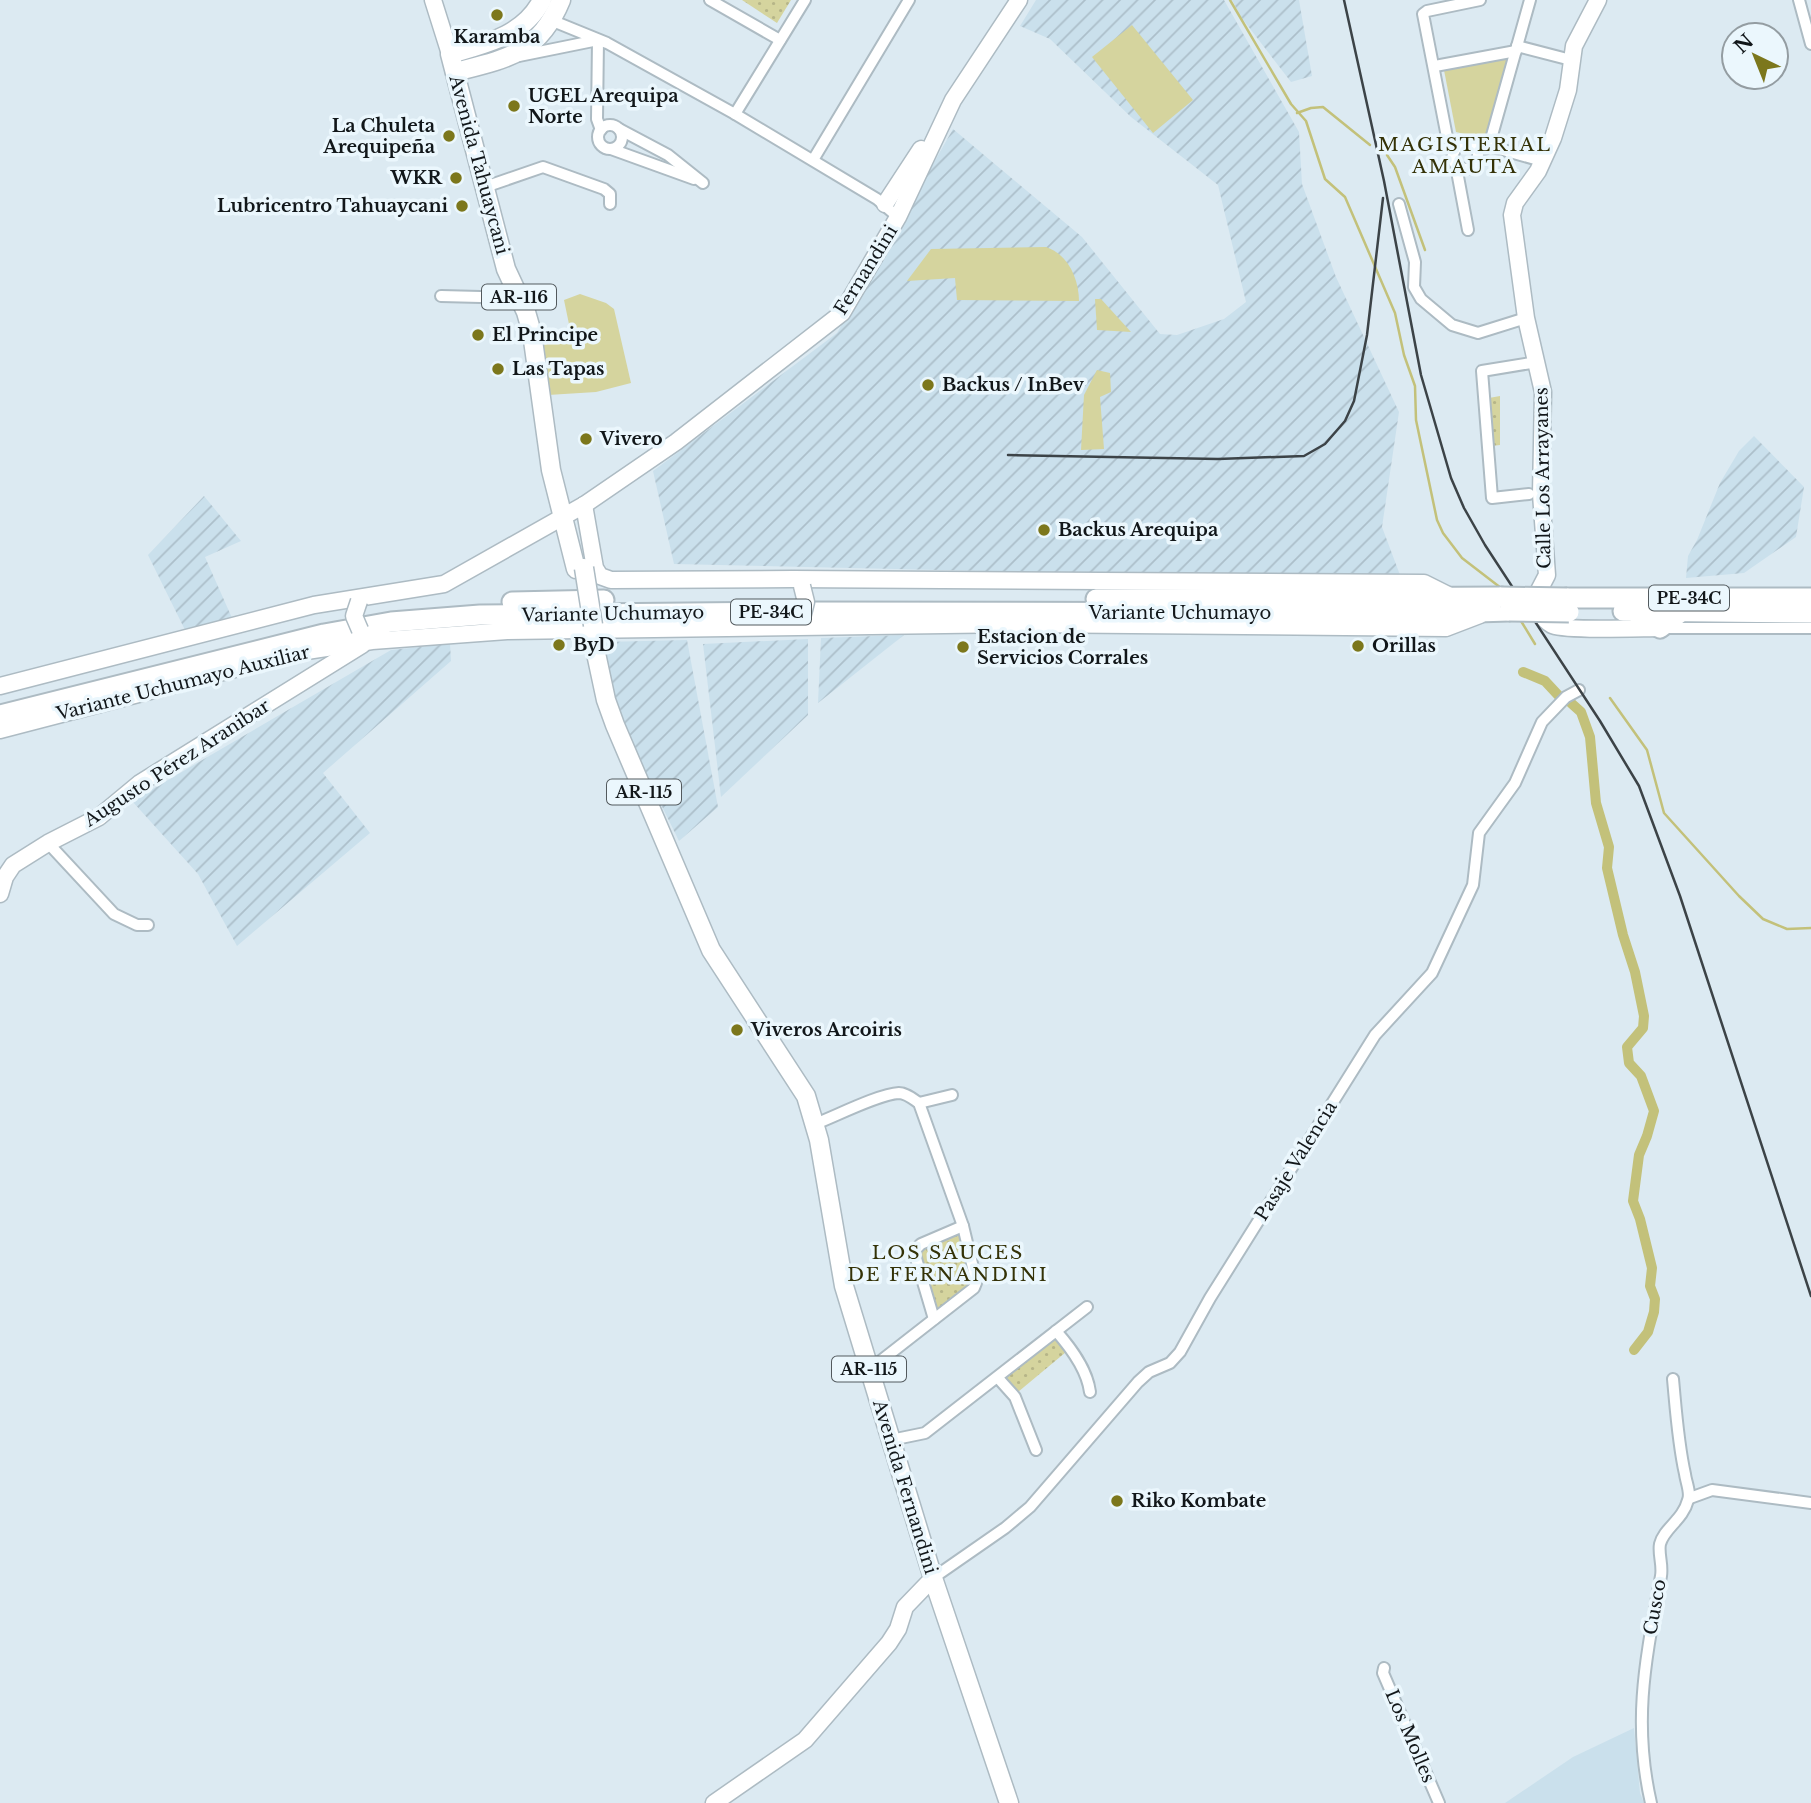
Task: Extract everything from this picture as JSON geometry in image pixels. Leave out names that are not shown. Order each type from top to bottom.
[{"type":"highway","points":[[1570,609],[1604,585],[1811,586]]},
{"type":"highway","name":"Variante Uchumayo","points":[[0,702],[305,626],[390,611],[476,603],[586,600],[1454,598],[1500,607]]},
{"type":"highway","name":"Variante Uchumayo","points":[[1570,609],[1811,598]]},
{"type":"highway","name":"Variante Uchumayo","points":[[0,715],[324,634],[391,622],[480,615],[1500,607],[1811,613]]},
{"type":"highway","points":[[1634,611],[1660,628],[1681,612]]},
{"type":"main road","name":"Avenida Tahuaycani","points":[[433,0],[455,72],[506,270],[526,312],[532,333],[547,449],[556,494],[573,512],[590,627]]},
{"type":"main road","points":[[450,54],[503,38],[521,25],[542,0]]},
{"type":"main road","points":[[455,72],[512,57],[536,39],[552,21],[561,0]]},
{"type":"main road","name":"Calle Los Arrayanes","points":[[1570,609],[1544,618],[1535,598],[1546,575],[1541,494],[1544,393],[1526,318],[1512,215],[1515,203],[1538,171],[1553,138],[1568,90],[1574,46],[1598,0]]},
{"type":"main road","name":"Fernandini","points":[[573,512],[676,442],[842,313],[898,217],[953,100],[1013,2]]},
{"type":"main road","points":[[885,204],[953,100]]},
{"type":"main road","points":[[0,686],[314,605],[444,584],[573,512]]},
{"type":"main road","name":"Variante Uchumayo","points":[[573,512],[595,568],[605,579],[1424,583],[1454,598]]},
{"type":"main road","points":[[797,582],[806,602],[798,623]]},
{"type":"main road","points":[[361,598],[355,616],[364,636]]},
{"type":"main road","name":"Variante Uchumayo","points":[[364,636],[590,627],[798,623],[1446,628],[1500,607]]},
{"type":"main road","points":[[1570,609],[1660,628]]},
{"type":"main road","name":"Avenida Fernandini","points":[[590,627],[615,725],[711,950],[806,1097],[815,1124],[844,1286],[933,1578],[1009,1803]]},
{"type":"main road","name":"Variante Uchumayo Auxiliar","points":[[0,730],[364,636]]},
{"type":"main road","name":"Augusto Pérez Aranibar","points":[[0,894],[5,877],[13,865],[48,843],[99,817],[140,783],[364,636]]},
{"type":"main road","points":[[714,1803],[805,1740],[889,1643],[898,1629],[905,1607],[933,1578]]},
{"type":"street","points":[[710,0],[780,40]]},
{"type":"street","points":[[735,114],[804,0]]},
{"type":"street","points":[[813,160],[909,0]]},
{"type":"street","points":[[1454,149],[1447,137],[1423,14],[1480,0]]},
{"type":"street","points":[[1489,146],[1530,0]]},
{"type":"street","points":[[1799,0],[1811,44]]},
{"type":"street","points":[[552,21],[598,40],[735,114],[885,204],[898,217]]},
{"type":"street","points":[[512,57],[598,40]]},
{"type":"street","points":[[598,40],[597,119],[601,130]]},
{"type":"street","points":[[1435,66],[1516,48],[1571,60]]},
{"type":"street","points":[[608,125],[619,129],[668,155],[703,183],[601,145],[598,137],[601,130],[608,125]]},
{"type":"street","points":[[611,149],[618,146],[622,140],[619,129]]},
{"type":"street","points":[[1456,166],[1469,169],[1475,165],[1478,152],[1474,146],[1460,144],[1454,149],[1452,158],[1456,166],[1468,230]]},
{"type":"street","points":[[1478,152],[1489,146],[1542,162]]},
{"type":"street","points":[[485,187],[543,167],[604,189],[610,194],[610,204]]},
{"type":"street","points":[[1399,204],[1415,262],[1414,288],[1421,299],[1452,325],[1478,333],[1526,318]]},
{"type":"street","points":[[441,296],[519,298]]},
{"type":"street","points":[[1529,495],[1492,498],[1482,371],[1537,362]]},
{"type":"street","points":[[1660,628],[1811,628]]},
{"type":"street","name":"Pasaje Valencia","points":[[933,1578],[1005,1528],[1030,1507],[1138,1382],[1149,1372],[1170,1363],[1180,1352],[1210,1298],[1375,1035],[1432,973],[1473,885],[1479,833],[1515,783],[1542,722],[1566,697],[1579,690]]},
{"type":"street","points":[[48,843],[114,914],[137,925],[148,925]]},
{"type":"street","points":[[815,1124],[879,1098],[900,1093],[919,1103],[964,1226],[976,1283],[974,1288],[869,1370]]},
{"type":"street","points":[[919,1103],[953,1095]]},
{"type":"street","points":[[934,1320],[915,1255],[916,1249],[921,1244],[964,1226]]},
{"type":"street","points":[[891,1440],[925,1433],[1087,1307]]},
{"type":"street","points":[[1056,1331],[1073,1351],[1089,1383],[1090,1392]]},
{"type":"street","points":[[998,1378],[1015,1397],[1036,1450]]},
{"type":"street","points":[[1673,1379],[1679,1449],[1690,1498],[1712,1490],[1811,1503]]},
{"type":"street","name":"Cusco","points":[[1651,1803],[1644,1772],[1641,1705],[1651,1626],[1663,1564],[1659,1548],[1664,1535],[1680,1518],[1690,1498]]},
{"type":"street","name":"Los Molles","points":[[1384,1668],[1383,1672],[1439,1803]]},
{"type":"shaded area","points":[[742,0],[791,0],[777,23]]},
{"type":"shaded area","points":[[1036,0],[1224,0],[1299,132],[1302,184],[1336,277],[1399,412],[1382,527],[1400,575],[1298,578],[674,564],[653,471],[837,333],[953,129],[1082,237],[1160,334],[1177,335],[1224,319],[1246,302],[1218,185],[1131,117],[1050,39],[1020,26]]},
{"type":"shaded area","points":[[1232,0],[1299,0],[1312,76],[1291,82],[1241,17]]},
{"type":"shaded area","points":[[1132,25],[1193,100],[1153,133],[1092,57]]},
{"type":"shaded area","points":[[1507,58],[1485,139],[1456,132],[1444,70]]},
{"type":"shaded area","points":[[1046,247],[1060,255],[1071,268],[1079,301],[957,300],[955,278],[907,281],[931,249]]},
{"type":"shaded area","points":[[580,294],[606,303],[614,309],[631,383],[596,392],[548,395],[539,335],[570,329],[564,300]]},
{"type":"shaded area","points":[[1095,299],[1101,299],[1131,332],[1097,330]]},
{"type":"shaded area","points":[[1097,370],[1110,373],[1111,392],[1100,397],[1104,449],[1081,450],[1084,395]]},
{"type":"shaded area","points":[[1500,396],[1500,445],[1492,446],[1489,398]]},
{"type":"shaded area","points":[[1754,436],[1804,487],[1796,537],[1744,573],[1686,578],[1688,556],[1720,483],[1739,451]]},
{"type":"shaded area","points":[[204,496],[241,541],[205,557],[232,618],[185,630],[148,555]]},
{"type":"shaded area","points":[[904,635],[818,703],[821,638]]},
{"type":"shaded area","points":[[808,639],[808,715],[721,797],[703,644]]},
{"type":"shaded area","points":[[687,640],[718,807],[679,841],[615,711],[602,642]]},
{"type":"shaded area","points":[[450,644],[451,661],[323,773],[370,833],[237,946],[198,874],[132,801],[391,650]]},
{"type":"shaded area","points":[[959,1233],[973,1281],[939,1308],[934,1306],[920,1250]]},
{"type":"shaded area","points":[[1054,1338],[1066,1352],[1018,1392],[1005,1377]]},
{"type":"shaded area","points":[[1634,1728],[1640,1793],[1644,1803],[1505,1803],[1573,1757]]},
{"type":"waterway","points":[[1230,0],[1291,104],[1306,121],[1325,179],[1345,197],[1395,313],[1404,355],[1415,386],[1416,420],[1437,520],[1443,533],[1462,558],[1501,588]]},
{"type":"waterway","points":[[1297,113],[1323,107],[1370,145]]},
{"type":"waterway","points":[[1387,155],[1395,167],[1425,250]]},
{"type":"waterway","points":[[1521,621],[1535,644]]},
{"type":"waterway","points":[[1523,672],[1545,681],[1558,695]]},
{"type":"waterway","points":[[1610,698],[1647,750],[1664,813],[1763,919],[1787,929],[1811,928]]},
{"type":"waterway","points":[[1571,703],[1581,712],[1590,737],[1596,803],[1609,847],[1607,868],[1644,1016],[1643,1028],[1627,1047],[1629,1063],[1641,1076],[1654,1111],[1639,1155],[1633,1201],[1652,1268],[1650,1286],[1655,1299],[1654,1312],[1648,1332],[1634,1350]]},
{"type":"railway","points":[[1344,0],[1384,181],[1421,375],[1451,478],[1485,545],[1600,721],[1639,786],[1680,896],[1811,1296]]},
{"type":"railway","points":[[1008,455],[1218,459],[1304,456],[1325,444],[1345,421],[1354,401],[1367,335],[1383,198]]},
{"type":"place","name":"Karamba","points":[[497,15]]},
{"type":"place","name":"UGEL Arequipa Norte","points":[[514,106]]},
{"type":"place","name":"La Chuleta Arequipeña","points":[[449,136]]},
{"type":"place","name":"WKR","points":[[456,178]]},
{"type":"place","name":"Lubricentro Tahuaycani","points":[[462,206]]},
{"type":"place","name":"El Principe","points":[[478,335]]},
{"type":"place","name":"Las Tapas","points":[[498,369]]},
{"type":"place","name":"Backus / InBev","points":[[928,385]]},
{"type":"place","name":"Vivero","points":[[586,439]]},
{"type":"place","name":"Backus Arequipa","points":[[1044,530]]},
{"type":"place","name":"ByD","points":[[559,645]]},
{"type":"place","name":"Orillas","points":[[1358,646]]},
{"type":"place","name":"Estacion de Servicios Corrales","points":[[963,647]]},
{"type":"place","name":"Viveros Arcoiris","points":[[737,1030]]},
{"type":"place","name":"Riko Kombate","points":[[1117,1501]]},
{"type":"district","name":"MAGISTERIAL AMAUTA","points":[[1465,155]]},
{"type":"district","name":"LOS SAUCES DE FERNANDINI","points":[[948,1263]]}]
